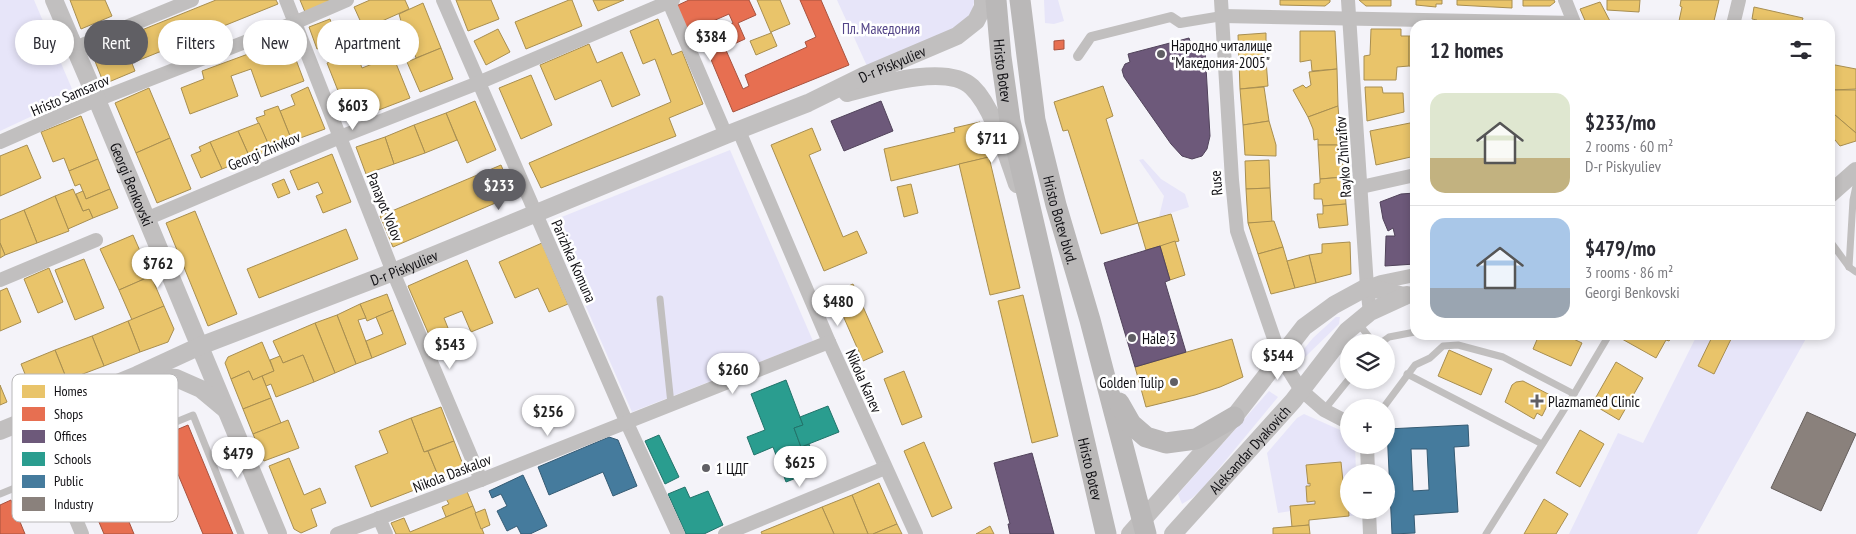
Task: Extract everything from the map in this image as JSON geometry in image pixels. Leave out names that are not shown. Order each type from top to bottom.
[{"type":"main road","name":"Hristo Botev","points":[[996,0],[1001,58],[1010,121],[1034,228]]},
{"type":"main road","name":"Hristo Botev blvd.","points":[[1020,0],[1035,120],[1056,206],[1106,378]]},
{"type":"main road","name":"Hristo Botev blvd.","points":[[1034,228],[1106,534]]},
{"type":"main road","points":[[1106,378],[1131,424],[1146,437],[1154,440],[1166,443],[1196,439],[1234,418]]},
{"type":"main road","points":[[1106,378],[1139,529]]},
{"type":"street","name":"Georgi Benkovski","points":[[54,0],[98,100],[278,534]]},
{"type":"street","points":[[75,48],[192,0]]},
{"type":"street","name":"Panayot Volov","points":[[286,0],[293,20]]},
{"type":"street","name":"Hristo Samsarov","points":[[301,20],[347,0]]},
{"type":"street","name":"Parizhka Komuna","points":[[443,0],[626,421],[678,534]]},
{"type":"street","name":"Georgi Zhivkov","points":[[146,218],[340,137],[478,84],[670,0]]},
{"type":"street","name":"Nikola Kanev","points":[[670,0],[916,534]]},
{"type":"street","name":"D-r Piskyuliev","points":[[139,374],[200,346],[393,272],[808,103],[871,73],[957,36],[976,22],[983,7],[983,0]]},
{"type":"street","name":"Ruse","points":[[1221,0],[1237,231],[1280,356],[1301,390],[1324,410],[1340,418]]},
{"type":"street","name":"Rayko Zhinzifov","points":[[1348,0],[1367,287],[1363,316]]},
{"type":"street","points":[[1566,0],[1574,20]]},
{"type":"street","points":[[1734,20],[1739,0]]},
{"type":"street","points":[[1078,56],[1091,37],[1171,17],[1180,23],[1222,16],[1410,21]]},
{"type":"street","name":"Hristo Samsarov","points":[[0,142],[98,100],[243,43]]},
{"type":"street","name":"Panayot Volov","points":[[307,55],[393,272],[481,480]]},
{"type":"street","name":"D-r Piskyuliev","points":[[808,103],[917,77],[945,77],[971,86],[981,98],[994,123],[1034,228]]},
{"type":"street","points":[[1835,190],[1856,171]]},
{"type":"street","points":[[1361,187],[1410,176]]},
{"type":"street","points":[[0,280],[96,240]]},
{"type":"street","points":[[1139,529],[1234,418],[1304,327],[1334,305],[1367,287],[1410,276]]},
{"type":"street","points":[[1367,287],[1409,295]]},
{"type":"street","name":"Aleksandar Dyakovich","points":[[1173,534],[1293,402],[1347,330],[1363,316],[1409,295]]},
{"type":"street","name":"Nikola Daskalov","points":[[337,534],[481,480],[829,342]]},
{"type":"street","points":[[178,379],[202,389],[227,411]]},
{"type":"street","name":"D-r Piskyuliev","points":[[0,431],[12,426]]},
{"type":"street","points":[[725,534],[885,468]]},
{"type":"street","points":[[379,518],[386,534]]},
{"type":"street","points":[[1369,519],[1370,534]]},
{"type":"street","points":[[77,522],[82,534]]},
{"type":"lane","points":[[1853,270],[1853,200],[1856,186]]},
{"type":"lane","points":[[1835,247],[1853,270]]},
{"type":"lane","points":[[660,298],[671,404]]},
{"type":"lane","points":[[1363,316],[1370,334]]},
{"type":"lane","points":[[1395,336],[1410,333]]},
{"type":"lane","points":[[1486,534],[1574,394],[1605,340]]},
{"type":"lane","points":[[1389,399],[1415,365],[1430,358],[1443,346],[1458,345],[1503,357],[1574,394]]},
{"type":"lane","points":[[1407,374],[1542,444]]},
{"type":"lane","points":[[1324,410],[1340,389]]},
{"type":"lane","points":[[178,420],[193,414],[241,534]]},
{"type":"lane","points":[[0,494],[12,489]]},
{"type":"green space","points":[[0,0],[34,0],[43,20],[15,20],[15,65],[62,65],[75,96],[0,131]]},
{"type":"green space","name":"Пл. Македония","points":[[837,0],[974,0],[974,2],[972,14],[962,25],[867,66]]},
{"type":"green space","points":[[1044,0],[1058,0],[1064,21],[1054,24],[1045,23]]},
{"type":"green space","points":[[730,150],[813,341],[632,412],[549,222]]},
{"type":"green space","points":[[1143,159],[1161,179],[1185,194],[1189,207],[1159,217],[1164,196],[1139,160]]},
{"type":"green space","points":[[1336,317],[1340,317],[1339,324],[1304,358],[1299,355],[1313,338]]},
{"type":"green space","points":[[1694,340],[1805,340],[1697,534],[1569,534],[1618,433],[1643,443]]},
{"type":"green space","points":[[1269,391],[1278,397],[1202,489],[1182,504],[1178,494]]},
{"type":"green space","points":[[1304,414],[1340,430],[1340,454],[1355,454],[1356,464],[1340,464],[1340,496],[1306,465],[1308,483],[1310,483],[1310,486],[1306,486],[1307,501],[1315,501],[1315,504],[1291,506],[1291,511],[1278,513],[1267,453],[1297,418]]},
{"type":"building: Homes","points":[[70,0],[105,0],[112,16],[102,20],[84,20],[84,28],[81,29]]},
{"type":"building: Homes","points":[[216,0],[276,0],[278,4],[233,22],[233,20],[167,20]]},
{"type":"building: Homes","points":[[300,0],[337,0],[305,12]]},
{"type":"building: Homes","points":[[370,0],[405,0],[409,9],[384,20],[360,20],[354,7]]},
{"type":"building: Homes","points":[[456,0],[491,0],[499,19],[468,31]]},
{"type":"building: Homes","points":[[572,0],[582,26],[526,49],[515,22]]},
{"type":"building: Homes","points":[[593,0],[624,0],[598,11]]},
{"type":"building: Homes","points":[[757,0],[780,0],[790,24],[771,32],[777,46],[756,55],[750,41],[771,33]]},
{"type":"building: Homes","points":[[1280,0],[1330,0],[1330,2],[1325,6],[1280,5]]},
{"type":"building: Homes","points":[[1359,0],[1391,0],[1391,6],[1366,6]]},
{"type":"building: Homes","points":[[1416,0],[1442,0],[1442,4],[1436,4],[1436,7],[1416,5]]},
{"type":"building: Homes","points":[[1457,0],[1512,0],[1512,8],[1457,5]]},
{"type":"building: Homes","points":[[1523,0],[1554,0],[1555,2],[1550,6],[1523,6]]},
{"type":"building: Homes","points":[[1607,0],[1640,0],[1639,12],[1607,10]]},
{"type":"building: Homes","points":[[1681,0],[1719,0],[1714,20],[1679,20],[1682,7],[1680,6]]},
{"type":"building: Homes","points":[[1600,2],[1609,20],[1585,20],[1580,9]]},
{"type":"building: Homes","points":[[423,3],[441,48],[419,57],[419,20],[401,20],[399,14]]},
{"type":"building: Homes","points":[[1754,7],[1803,18],[1802,20],[1752,19]]},
{"type":"building: Homes","points":[[658,19],[672,55],[682,51],[703,104],[669,118],[676,136],[541,188],[529,163],[671,102],[655,59],[643,64],[630,31]]},
{"type":"building: Homes","points":[[158,23],[158,52],[148,57],[148,27]]},
{"type":"building: Homes","points":[[317,24],[317,49],[309,27]]},
{"type":"building: Homes","points":[[498,29],[510,52],[486,65],[474,41]]},
{"type":"building: Homes","points":[[1371,29],[1401,29],[1401,36],[1409,36],[1409,66],[1397,67],[1396,80],[1364,80],[1364,56],[1370,55]]},
{"type":"building: Homes","points":[[1300,31],[1335,31],[1337,69],[1312,71],[1311,60],[1300,62]]},
{"type":"building: Homes","points":[[1266,33],[1266,60],[1239,61],[1238,35]]},
{"type":"building: Homes","points":[[1409,36],[1410,36],[1410,66]]},
{"type":"building: Homes","points":[[589,44],[597,63],[622,52],[640,95],[612,107],[601,80],[555,100],[540,65]]},
{"type":"building: Homes","points":[[441,48],[453,79],[420,92],[408,65],[419,65],[419,57]]},
{"type":"building: Homes","points":[[243,56],[243,65],[298,65],[304,81],[261,97],[251,69],[231,76],[238,96],[190,114],[181,88],[204,79],[202,71],[218,65],[233,65],[233,60]]},
{"type":"building: Homes","points":[[1266,60],[1268,86],[1240,89],[1239,61]]},
{"type":"building: Homes","points":[[97,65],[133,65],[135,71],[104,84]]},
{"type":"building: Homes","points":[[328,65],[361,65],[362,68],[370,65],[397,65],[410,98],[350,121]]},
{"type":"building: Homes","points":[[1835,65],[1856,69],[1856,89],[1835,90]]},
{"type":"building: Homes","points":[[1337,69],[1338,106],[1308,117],[1293,90],[1303,85],[1306,88],[1311,85],[1309,72]]},
{"type":"building: Homes","points":[[531,75],[552,125],[521,139],[499,88]]},
{"type":"building: Homes","points":[[1103,86],[1113,116],[1106,119],[1138,223],[1101,234],[1068,130],[1063,131],[1054,102]]},
{"type":"building: Homes","points":[[308,87],[325,129],[292,141],[280,111],[295,105],[291,95]]},
{"type":"building: Homes","points":[[1264,87],[1269,121],[1243,125],[1240,89]]},
{"type":"building: Homes","points":[[1365,87],[1382,87],[1383,93],[1403,93],[1404,112],[1367,121]]},
{"type":"building: Homes","points":[[149,88],[170,138],[136,153],[115,103]]},
{"type":"building: Homes","points":[[1835,90],[1856,90],[1856,133],[1835,115]]},
{"type":"building: Homes","points":[[475,101],[496,150],[467,163],[446,113]]},
{"type":"building: Homes","points":[[278,106],[292,141],[271,150],[256,118],[265,115],[264,111]]},
{"type":"building: Homes","points":[[1338,106],[1341,145],[1318,145],[1318,139],[1314,140],[1313,129],[1308,117]]},
{"type":"building: Homes","points":[[446,113],[457,140],[425,153],[414,125]]},
{"type":"building: Homes","points":[[1835,115],[1856,133],[1856,141],[1840,146],[1835,140]]},
{"type":"building: Homes","points":[[81,116],[98,159],[69,171],[64,158],[53,162],[41,132]]},
{"type":"building: Homes","points":[[1269,121],[1276,145],[1276,156],[1245,155],[1243,125]]},
{"type":"building: Homes","points":[[980,122],[989,157],[891,181],[884,149],[955,132],[954,128]]},
{"type":"building: Homes","points":[[259,123],[271,150],[250,158],[238,131]]},
{"type":"building: Homes","points":[[1410,123],[1410,157],[1376,165],[1370,131]]},
{"type":"building: Homes","points":[[414,125],[425,153],[394,164],[385,137]]},
{"type":"building: Homes","points":[[812,128],[821,150],[809,155],[843,237],[857,231],[867,253],[824,271],[771,145]]},
{"type":"building: Homes","points":[[238,131],[250,158],[222,169],[210,142]]},
{"type":"building: Homes","points":[[385,137],[394,164],[366,174],[356,147]]},
{"type":"building: Homes","points":[[170,138],[191,189],[157,203],[136,153]]},
{"type":"building: Homes","points":[[210,142],[222,169],[201,178],[191,155],[201,151],[199,147]]},
{"type":"building: Homes","points":[[27,145],[41,178],[0,196],[0,156]]},
{"type":"building: Homes","points":[[1318,145],[1341,145],[1344,177],[1320,179]]},
{"type":"building: Homes","points":[[332,154],[351,202],[323,213],[316,196],[323,193],[318,182],[298,190],[290,171]]},
{"type":"building: Homes","points":[[989,157],[1020,288],[990,295],[959,164]]},
{"type":"building: Homes","points":[[98,159],[110,189],[86,199],[80,184],[75,186],[69,171]]},
{"type":"building: Homes","points":[[1269,160],[1270,188],[1246,189],[1245,161]]},
{"type":"building: Homes","points":[[501,165],[514,195],[393,247],[380,216]]},
{"type":"building: Homes","points":[[1344,177],[1346,204],[1323,206],[1322,199],[1314,199],[1314,184],[1320,183],[1320,179]]},
{"type":"building: Homes","points":[[284,179],[290,193],[278,198],[272,184]]},
{"type":"building: Homes","points":[[911,184],[918,213],[904,217],[897,187]]},
{"type":"building: Homes","points":[[1270,188],[1272,222],[1248,223],[1246,189]]},
{"type":"building: Homes","points":[[73,189],[83,211],[89,209],[93,218],[68,229],[55,196]]},
{"type":"building: Homes","points":[[110,189],[118,208],[93,218],[89,209],[83,211],[76,194],[83,191],[86,199]]},
{"type":"building: Homes","points":[[55,196],[69,231],[37,243],[24,210]]},
{"type":"building: Homes","points":[[1346,204],[1348,225],[1319,228],[1317,214],[1323,214],[1323,206]]},
{"type":"building: Homes","points":[[24,210],[37,243],[5,255],[0,243],[0,220]]},
{"type":"building: Homes","points":[[195,211],[237,314],[208,326],[166,223]]},
{"type":"building: Homes","points":[[1171,214],[1179,241],[1146,250],[1138,223]]},
{"type":"building: Homes","points":[[1274,221],[1283,247],[1258,254],[1248,223]]},
{"type":"building: Homes","points":[[346,229],[358,259],[259,298],[247,269]]},
{"type":"building: Homes","points":[[133,235],[151,276],[119,290],[100,249]]},
{"type":"building: Homes","points":[[1175,241],[1185,275],[1170,280],[1160,246]]},
{"type":"building: Homes","points":[[1350,242],[1351,274],[1316,283],[1309,255],[1322,253],[1322,244]]},
{"type":"building: Homes","points":[[0,243],[5,255],[0,258]]},
{"type":"building: Homes","points":[[542,243],[568,304],[549,312],[538,288],[515,298],[499,262]]},
{"type":"building: Homes","points":[[1283,247],[1295,288],[1271,294],[1258,254]]},
{"type":"building: Homes","points":[[1309,255],[1316,283],[1295,288],[1287,261]]},
{"type":"building: Homes","points":[[84,259],[104,308],[75,320],[55,270]]},
{"type":"building: Homes","points":[[467,260],[493,323],[471,332],[462,311],[444,318],[454,343],[436,351],[408,286]]},
{"type":"building: Homes","points":[[49,268],[63,302],[38,313],[24,279]]},
{"type":"building: Homes","points":[[151,276],[164,306],[132,320],[119,290]]},
{"type":"building: Homes","points":[[853,284],[883,352],[863,361],[833,293]]},
{"type":"building: Homes","points":[[7,288],[21,322],[0,331],[0,291]]},
{"type":"building: Homes","points":[[387,294],[393,310],[367,321],[360,304]]},
{"type":"building: Homes","points":[[1023,295],[1058,436],[1032,443],[998,301]]},
{"type":"building: Homes","points":[[360,304],[366,318],[358,320],[372,358],[356,364],[337,315]]},
{"type":"building: Homes","points":[[164,306],[174,329],[168,342],[140,352],[128,321]]},
{"type":"building: Homes","points":[[393,310],[406,344],[372,358],[366,341],[383,334],[376,317]]},
{"type":"building: Homes","points":[[337,315],[356,364],[335,373],[315,323]]},
{"type":"building: Homes","points":[[128,321],[140,352],[104,366],[92,336]]},
{"type":"building: Homes","points":[[315,323],[335,373],[314,382],[303,355],[283,363],[273,341]]},
{"type":"building: Homes","points":[[92,336],[104,366],[83,374],[65,374],[55,350]]},
{"type":"building: Homes","points":[[1232,339],[1243,377],[1195,395],[1146,407],[1135,367]]},
{"type":"building: Homes","points":[[1537,340],[1576,340],[1582,343],[1571,366],[1533,349]]},
{"type":"building: Homes","points":[[1624,340],[1666,340],[1656,358]]},
{"type":"building: Homes","points":[[1711,340],[1731,340],[1714,374],[1698,366]]},
{"type":"building: Homes","points":[[262,342],[274,371],[253,380],[249,371],[231,379],[225,363],[228,357]]},
{"type":"building: Homes","points":[[55,350],[65,374],[25,374],[21,364]]},
{"type":"building: Homes","points":[[1449,350],[1492,369],[1481,395],[1438,376]]},
{"type":"building: Homes","points":[[303,355],[314,382],[276,397],[271,384],[266,386],[262,376],[274,371],[270,360],[280,356],[283,363]]},
{"type":"building: Homes","points":[[1616,362],[1643,378],[1619,420],[1592,404]]},
{"type":"building: Homes","points":[[249,371],[253,380],[262,376],[271,398],[243,409],[231,379]]},
{"type":"building: Homes","points":[[904,371],[922,417],[902,425],[884,379]]},
{"type":"building: Homes","points":[[1523,381],[1552,396],[1542,416],[1537,413],[1534,419],[1505,402],[1512,385]]},
{"type":"building: Homes","points":[[0,385],[7,402],[0,405]]},
{"type":"building: Homes","points":[[271,398],[281,423],[253,434],[243,409]]},
{"type":"building: Homes","points":[[441,407],[454,441],[424,452],[411,418]]},
{"type":"building: Homes","points":[[411,418],[424,452],[428,451],[440,480],[371,507],[355,466],[388,453],[379,431]]},
{"type":"building: Homes","points":[[288,420],[299,448],[264,461],[253,434]]},
{"type":"building: Homes","points":[[1580,430],[1604,444],[1580,487],[1556,473]]},
{"type":"building: Homes","points":[[454,441],[465,470],[440,480],[428,451]]},
{"type":"building: Homes","points":[[924,442],[952,508],[932,517],[904,451]]},
{"type":"building: Homes","points":[[289,458],[304,495],[320,488],[326,503],[311,509],[317,526],[301,533],[294,529],[269,466]]},
{"type":"building: Homes","points":[[1341,462],[1340,517],[1309,520],[1309,525],[1292,527],[1290,506],[1315,504],[1315,501],[1307,502],[1306,486],[1310,486],[1310,483],[1308,484],[1306,465]]},
{"type":"building: Homes","points":[[879,483],[897,524],[873,534],[868,534],[852,495]]},
{"type":"building: Homes","points":[[466,489],[473,506],[446,517],[442,507],[449,504],[445,497]]},
{"type":"building: Homes","points":[[852,495],[868,534],[834,534],[822,507]]},
{"type":"building: Homes","points":[[1544,499],[1568,514],[1556,534],[1524,534]]},
{"type":"building: Homes","points":[[473,506],[484,534],[396,534],[391,523],[404,518],[410,532]]},
{"type":"building: Homes","points":[[822,507],[834,534],[762,534],[761,532]]},
{"type":"building: Homes","points":[[485,509],[490,525],[481,529],[475,513]]},
{"type":"building: Homes","points":[[897,524],[902,534],[873,534]]},
{"type":"building: Homes","points":[[1309,525],[1310,534],[1273,534],[1273,528]]},
{"type":"building: Homes","points":[[990,526],[994,534],[976,534]]},
{"type":"building: Shops","points":[[689,0],[749,0],[756,15],[738,23],[745,39],[725,48],[743,89],[749,86],[745,75],[807,47],[805,42],[816,37],[800,0],[821,0],[849,65],[733,112],[707,50],[713,48],[708,34],[733,23],[729,14],[688,32],[676,6]]},
{"type":"building: Shops","points":[[1064,40],[1064,49],[1054,50],[1054,41]]},
{"type":"building: Shops","points":[[188,425],[233,534],[203,534],[178,474],[178,429]]},
{"type":"building: Shops","points":[[11,500],[12,522],[20,522],[25,534],[0,534],[0,505]]},
{"type":"building: Shops","points":[[99,522],[129,522],[134,534],[104,534]]},
{"type":"building: Offices","points":[[1189,38],[1193,51],[1205,50],[1210,136],[1207,149],[1202,156],[1192,159],[1182,156],[1171,144],[1124,77],[1122,70],[1125,64],[1130,62],[1128,54]]},
{"type":"building: Offices","points":[[881,101],[893,131],[844,151],[831,121]]},
{"type":"building: Offices","points":[[1410,193],[1410,264],[1385,266],[1386,236],[1395,236],[1393,228],[1388,231],[1383,219],[1380,202],[1401,194]]},
{"type":"building: Offices","points":[[1160,246],[1170,280],[1165,282],[1186,352],[1135,367],[1104,263]]},
{"type":"building: Offices","points":[[1032,453],[1054,534],[1010,534],[1008,524],[1010,524],[994,463]]},
{"type":"building: Schools","points":[[786,380],[803,425],[794,428],[801,447],[809,444],[819,469],[786,482],[773,447],[754,455],[747,437],[765,430],[751,394]]},
{"type":"building: Schools","points":[[828,406],[839,432],[801,447],[794,428],[803,425],[800,417]]},
{"type":"building: Schools","points":[[659,435],[679,477],[665,484],[645,441]]},
{"type":"building: Schools","points":[[685,487],[690,498],[708,491],[723,525],[704,534],[686,534],[668,494]]},
{"type":"building: Public","points":[[1468,425],[1469,446],[1454,447],[1458,512],[1414,515],[1415,533],[1392,534],[1391,519],[1395,519],[1395,464],[1389,464],[1388,454],[1395,454],[1395,429]],"holes":[[[1411,449],[1427,449],[1429,490],[1413,491]]]},
{"type":"building: Public","points":[[609,437],[618,440],[637,486],[613,496],[603,472],[549,495],[538,467]]},
{"type":"building: Public","points":[[523,475],[547,526],[530,534],[521,534],[517,526],[507,531],[497,511],[507,506],[501,494],[492,498],[489,491]]},
{"type":"building: Industry","points":[[1807,412],[1856,434],[1821,511],[1771,488]]},
{"type":"place","name":"Народно читалище \"Македония-2005\"","points":[[1161,54]]},
{"type":"place","name":"Hale 3","points":[[1132,338]]},
{"type":"place","name":"Golden Tulip","points":[[1174,382]]},
{"type":"place","name":"Plazmamed Clinic","points":[[1537,401]]},
{"type":"place","name":"1 ЦДГ","points":[[706,468]]}]
